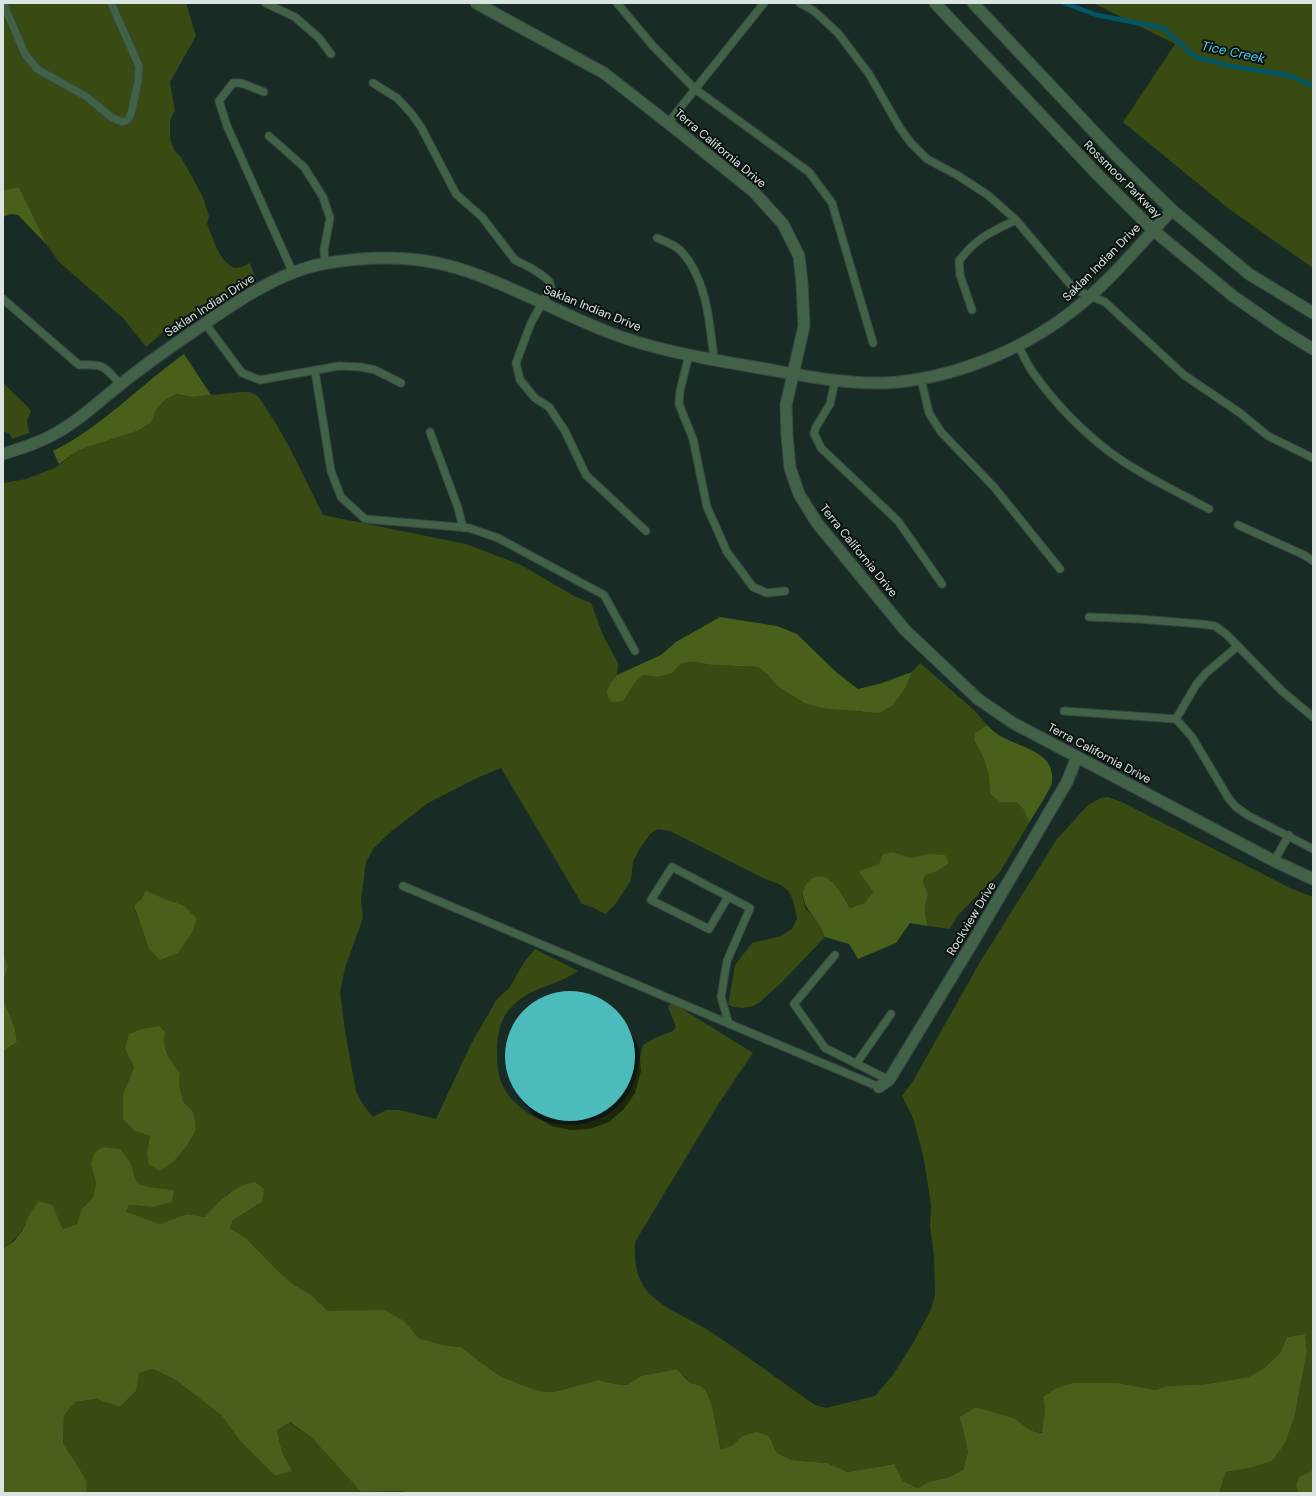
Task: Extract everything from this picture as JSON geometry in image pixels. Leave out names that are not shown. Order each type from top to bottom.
[{"type":"street","name":"Terra California Drive","points":[[476,3],[604,74],[754,191],[783,224],[799,256],[804,326],[786,405],[790,468],[798,494],[817,523],[905,630],[978,699],[1013,723],[1274,861],[1313,879]]},
{"type":"street","name":"Rossmoor Parkway","points":[[935,3],[1096,173],[1153,230],[1233,296],[1282,330],[1313,349]]},
{"type":"street","name":"Rossmoor Parkway","points":[[973,3],[1115,154],[1172,210],[1249,274],[1313,313]]},
{"type":"street","name":"Saklan Indian Drive","points":[[3,454],[28,446],[55,434],[77,420],[120,384],[162,352],[238,301],[293,273],[325,263],[369,258],[399,258],[425,261],[458,268],[609,333],[651,346],[714,360],[835,381],[884,383],[921,379],[954,370],[1001,354],[1037,336],[1073,310],[1090,295],[1114,272],[1172,210]]},
{"type":"street","name":"Rockview Drive","points":[[879,1087],[889,1080],[977,935],[1056,802],[1067,782],[1077,757]]},
{"type":"lane","points":[[3,3],[25,54],[37,69],[86,97],[111,117],[122,122],[128,120],[131,114],[138,82],[139,66],[111,3]]},
{"type":"lane","points":[[266,3],[295,17],[319,38],[331,54]]},
{"type":"lane","points":[[617,3],[653,46],[695,89],[809,172],[832,203],[873,343]]},
{"type":"lane","points":[[668,123],[764,3]]},
{"type":"lane","points":[[800,3],[814,11],[838,33],[868,74],[900,128],[911,143],[927,159],[957,175],[988,195],[1016,220],[1074,289],[1105,302],[1184,375],[1240,413],[1268,436],[1313,458]]},
{"type":"lane","points":[[264,92],[241,83],[233,83],[219,101],[227,126],[293,273]]},
{"type":"lane","points":[[373,83],[396,98],[421,127],[456,194],[482,217],[515,260],[531,268],[549,281],[551,287],[531,323],[516,363],[520,380],[535,398],[549,407],[565,432],[586,475],[646,531]]},
{"type":"lane","points":[[269,136],[304,167],[323,197],[330,218],[324,250],[325,263]]},
{"type":"lane","points":[[972,310],[960,275],[959,261],[969,247],[985,235],[1016,220]]},
{"type":"lane","points":[[657,238],[670,243],[681,251],[694,272],[709,314],[714,360]]},
{"type":"lane","points":[[3,299],[79,365],[95,365],[107,368],[120,384]]},
{"type":"lane","points":[[205,323],[242,373],[260,380],[339,366],[361,367],[375,370],[401,383]]},
{"type":"lane","points":[[1018,345],[1034,373],[1048,392],[1068,414],[1111,452],[1158,482],[1209,509]]},
{"type":"lane","points":[[689,355],[680,390],[679,404],[693,439],[707,507],[726,552],[753,588],[767,593],[785,591]]},
{"type":"lane","points":[[315,371],[331,471],[341,496],[365,518],[469,528],[498,538],[604,595],[635,651]]},
{"type":"lane","points":[[921,379],[929,414],[941,432],[994,487],[1060,569]]},
{"type":"lane","points":[[835,381],[830,404],[816,427],[814,434],[821,448],[898,521],[942,584]]},
{"type":"lane","points":[[430,432],[458,508],[463,528]]},
{"type":"lane","points":[[1238,525],[1304,555],[1313,561]]},
{"type":"lane","points":[[1089,617],[1139,619],[1215,626],[1226,634],[1282,691],[1313,717]]},
{"type":"lane","points":[[1176,719],[1196,685],[1206,673],[1238,646]]},
{"type":"lane","points":[[1064,711],[1176,719],[1192,737],[1229,799],[1236,807],[1249,816],[1289,835],[1313,849]]},
{"type":"lane","points":[[1274,861],[1289,835]]},
{"type":"lane","points":[[728,897],[709,929],[651,900],[672,867],[750,908],[726,961],[721,997],[729,1024]]},
{"type":"lane","points":[[403,886],[879,1087]]},
{"type":"lane","points":[[835,955],[794,1004],[825,1048],[889,1080]]},
{"type":"lane","points":[[856,1064],[891,1014]]},
{"type":"green space","points":[[3,3],[186,3],[196,36],[170,82],[175,111],[170,120],[170,139],[174,150],[181,157],[202,195],[209,216],[207,224],[217,249],[223,259],[234,268],[242,267],[250,263],[255,277],[169,327],[146,347],[123,318],[59,262],[47,245],[19,187],[3,190]]},
{"type":"green space","points":[[1093,3],[1313,3],[1313,268],[1229,209],[1123,122],[1175,44]]},
{"type":"green space","points":[[19,187],[47,245],[18,215],[11,214],[3,217],[3,190]]},
{"type":"green space","points":[[184,354],[211,395],[192,397],[177,394],[165,400],[156,410],[151,423],[137,431],[79,450],[59,464],[53,451],[88,430]]},
{"type":"green space","points":[[3,383],[31,411],[27,421],[29,433],[12,439],[10,434],[3,431]]},
{"type":"green space","points":[[241,392],[250,392],[258,396],[278,427],[294,456],[323,515],[466,544],[521,565],[576,597],[591,603],[603,635],[618,663],[617,675],[611,682],[630,690],[635,680],[643,675],[658,677],[671,674],[682,663],[695,662],[712,665],[758,667],[768,675],[777,686],[804,703],[862,712],[906,687],[912,672],[920,663],[974,710],[987,725],[975,733],[974,740],[983,757],[989,776],[990,794],[1000,802],[1016,802],[1024,810],[1029,823],[1000,872],[958,915],[950,929],[928,926],[925,915],[925,906],[928,895],[923,881],[925,876],[937,871],[927,854],[911,858],[894,852],[880,864],[860,871],[873,892],[866,903],[850,908],[841,893],[802,895],[805,908],[816,919],[825,937],[782,982],[760,1002],[753,1006],[743,1008],[728,1005],[735,965],[752,943],[781,936],[792,929],[797,919],[792,898],[786,889],[775,882],[767,880],[670,831],[658,829],[651,833],[642,845],[633,861],[631,880],[614,906],[605,914],[592,907],[582,904],[501,768],[477,778],[428,803],[388,834],[374,848],[366,862],[361,900],[363,918],[345,968],[340,992],[345,1031],[356,1091],[362,1103],[373,1117],[386,1110],[399,1110],[436,1119],[471,1044],[497,999],[509,988],[525,961],[535,949],[578,971],[565,979],[521,998],[508,1011],[502,1020],[498,1036],[497,1052],[498,1068],[501,1080],[510,1098],[530,1114],[544,1121],[560,1124],[576,1124],[592,1121],[607,1114],[620,1104],[633,1086],[643,1045],[655,1038],[673,1031],[676,1027],[668,1007],[671,1004],[676,1005],[753,1053],[719,1103],[635,1242],[636,1268],[643,1286],[659,1302],[708,1330],[815,1405],[826,1408],[875,1396],[892,1376],[912,1345],[931,1309],[935,1295],[934,1257],[930,1226],[931,1205],[923,1155],[913,1118],[902,1096],[913,1081],[980,962],[1057,839],[1088,805],[1101,798],[1108,797],[1124,803],[1290,888],[1313,897],[1313,1470],[1299,1477],[1296,1485],[1298,1493],[1219,1493],[1226,1472],[1250,1468],[1295,1415],[1307,1351],[1305,1334],[1287,1337],[1280,1353],[1263,1369],[1248,1377],[1207,1384],[1167,1386],[1156,1390],[1118,1383],[1072,1383],[1043,1397],[1045,1410],[1043,1433],[1032,1431],[1014,1418],[976,1407],[959,1417],[968,1453],[963,1470],[947,1478],[928,1482],[918,1488],[903,1481],[893,1464],[848,1472],[827,1463],[792,1460],[777,1453],[769,1436],[742,1436],[731,1446],[721,1449],[715,1419],[702,1387],[690,1382],[677,1369],[641,1376],[627,1385],[598,1380],[554,1392],[540,1391],[500,1376],[461,1347],[442,1345],[419,1338],[404,1321],[361,1311],[328,1311],[310,1294],[294,1285],[277,1270],[247,1239],[230,1228],[233,1220],[262,1202],[229,1192],[205,1217],[187,1214],[160,1225],[125,1212],[129,1205],[153,1207],[173,1190],[149,1187],[136,1183],[134,1172],[91,1165],[96,1183],[93,1197],[81,1210],[77,1224],[63,1229],[57,1217],[30,1213],[20,1233],[3,1249],[3,1051],[17,1042],[15,1028],[4,1001],[4,979],[8,967],[3,953],[3,483],[26,479],[55,468],[79,450],[137,431],[151,423],[156,410],[165,400],[177,394],[192,397]],"holes":[[[146,890],[165,899],[183,905],[149,949],[134,907]],[[165,1032],[164,1039],[166,1050],[170,1059],[180,1073],[179,1084],[183,1101],[194,1113],[196,1130],[187,1146],[175,1160],[147,1151],[150,1136],[135,1131],[127,1083],[134,1067],[125,1049]]]},
{"type":"green space","points":[[720,617],[777,626],[797,634],[836,672],[858,689],[879,684],[912,672],[906,687],[892,706],[879,713],[822,708],[804,703],[777,686],[768,675],[758,667],[712,665],[695,662],[682,663],[671,674],[658,677],[643,675],[634,683],[623,701],[612,702],[608,697],[607,691],[611,682],[617,675],[661,655],[676,642]]},
{"type":"green space","points":[[987,725],[1001,737],[1037,753],[1049,764],[1052,772],[1051,785],[1029,823],[1024,810],[1016,802],[1000,802],[990,794],[989,776],[983,757],[974,740],[975,733]]},
{"type":"green space","points":[[894,852],[911,858],[927,854],[945,855],[949,863],[937,871],[925,876],[923,881],[928,895],[925,906],[925,915],[928,926],[910,923],[896,943],[858,959],[849,944],[825,937],[819,924],[805,903],[803,894],[804,890],[810,880],[817,877],[823,877],[834,884],[850,908],[865,903],[873,892],[859,871],[879,864],[883,854]]},
{"type":"green space","points":[[146,890],[165,899],[183,905],[197,919],[191,934],[178,953],[160,960],[149,949],[134,906],[141,899]]},
{"type":"green space","points":[[3,953],[8,967],[4,979],[4,1001],[15,1028],[17,1042],[3,1051]]},
{"type":"green space","points":[[159,1026],[165,1032],[164,1039],[166,1050],[180,1073],[179,1084],[183,1101],[194,1113],[196,1130],[187,1146],[175,1160],[160,1171],[149,1165],[147,1151],[150,1136],[135,1131],[123,1119],[123,1094],[134,1067],[125,1049],[129,1034],[142,1029]]},
{"type":"green space","points":[[102,1147],[120,1149],[130,1162],[137,1183],[149,1187],[174,1190],[172,1202],[153,1207],[129,1205],[126,1212],[160,1224],[187,1214],[205,1217],[227,1195],[239,1187],[255,1182],[264,1189],[262,1202],[233,1220],[230,1228],[247,1239],[277,1270],[294,1285],[310,1294],[328,1311],[385,1310],[404,1321],[419,1338],[442,1345],[461,1347],[500,1376],[540,1391],[554,1392],[598,1380],[627,1385],[641,1376],[677,1369],[688,1381],[702,1387],[706,1392],[712,1407],[721,1449],[731,1446],[742,1436],[757,1432],[769,1436],[777,1453],[792,1460],[827,1463],[848,1472],[894,1464],[903,1481],[918,1488],[928,1482],[947,1478],[963,1470],[968,1453],[959,1417],[976,1407],[1014,1418],[1032,1431],[1042,1433],[1045,1410],[1043,1397],[1055,1389],[1072,1383],[1118,1383],[1156,1390],[1167,1386],[1207,1384],[1248,1377],[1263,1369],[1280,1353],[1287,1337],[1305,1334],[1307,1351],[1295,1415],[1285,1443],[1272,1461],[1250,1468],[1226,1472],[1219,1493],[361,1492],[312,1438],[290,1422],[277,1430],[282,1452],[292,1471],[275,1476],[239,1440],[222,1416],[176,1380],[153,1369],[139,1373],[136,1391],[120,1407],[96,1399],[75,1402],[64,1416],[63,1444],[86,1480],[87,1493],[3,1493],[3,1249],[14,1241],[22,1231],[30,1213],[39,1201],[52,1205],[63,1229],[77,1224],[81,1210],[93,1197],[96,1183],[91,1165],[94,1154]]},
{"type":"green space","points":[[153,1369],[176,1380],[222,1416],[239,1440],[275,1476],[291,1471],[282,1452],[277,1430],[289,1422],[312,1438],[361,1492],[403,1491],[406,1493],[87,1493],[85,1480],[74,1460],[63,1445],[64,1416],[75,1402],[96,1399],[120,1407],[136,1391],[138,1373]]},
{"type":"green space","points":[[1313,1470],[1313,1493],[1298,1493],[1296,1485],[1299,1477]]},
{"type":"building","points":[[576,991],[595,996],[616,1010],[630,1031],[634,1043],[634,1069],[630,1081],[616,1102],[595,1116],[583,1120],[564,1121],[545,1116],[524,1102],[510,1081],[506,1069],[505,1050],[510,1031],[524,1010],[545,996],[557,992]]},
{"type":"waterway","name":"Tice Creek","points":[[1064,3],[1097,15],[1163,28],[1195,57],[1230,66],[1287,75],[1313,86]]}]
